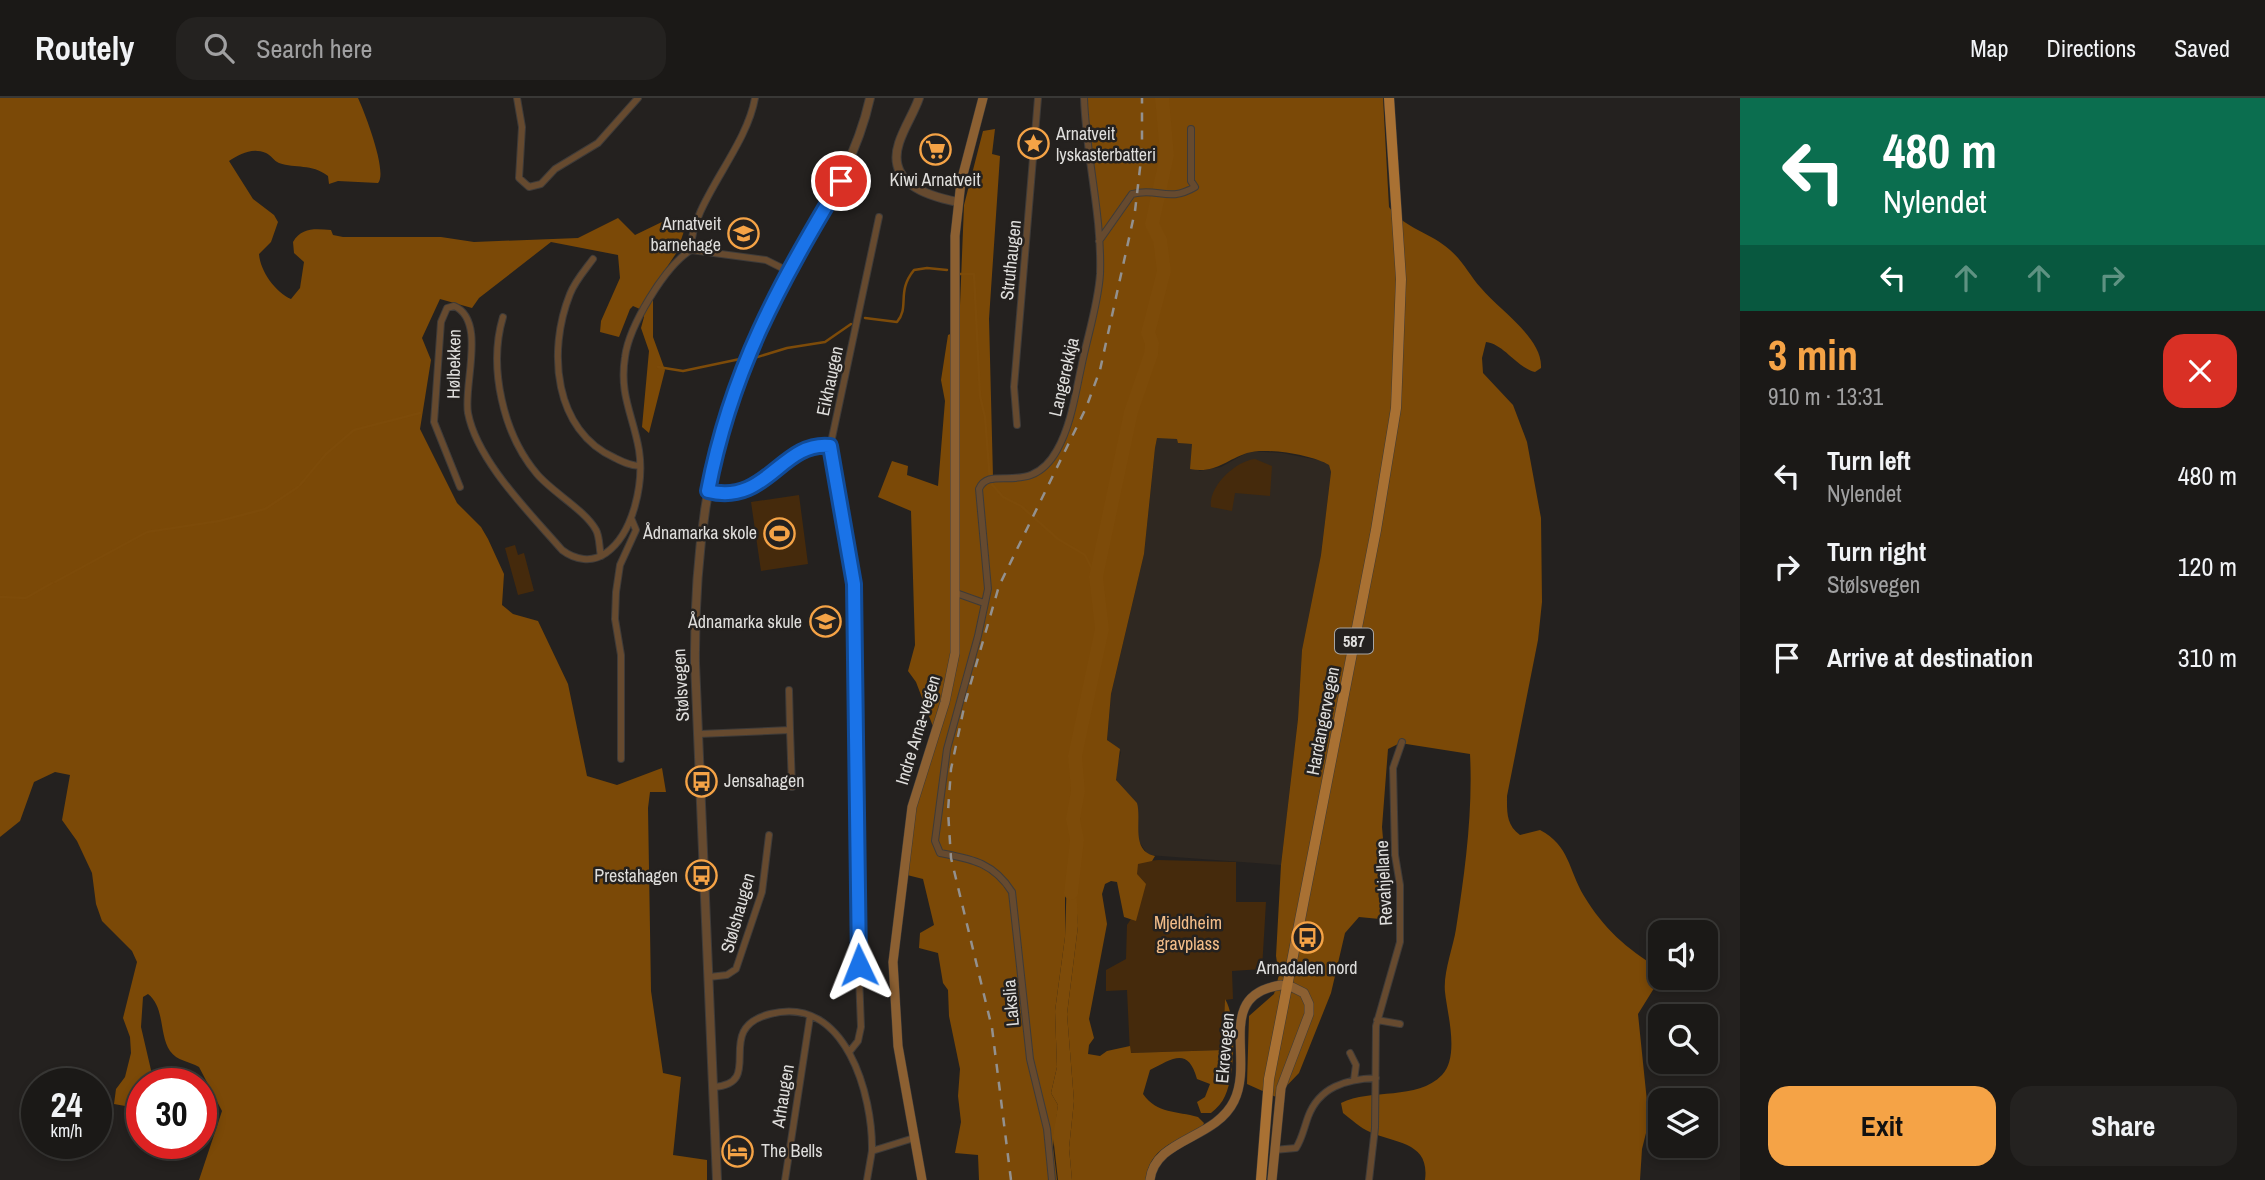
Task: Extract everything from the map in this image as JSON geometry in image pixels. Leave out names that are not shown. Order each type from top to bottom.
[{"type":"main road","name":"Indre Arna-vegen","points":[[922,1180],[896,1025],[893,954],[912,807],[952,672],[956,593],[954,275],[958,202],[983,98]]},
{"type":"main road","name":"Hardangervegen","points":[[1261,1180],[1269,1079],[1376,530],[1395,418],[1401,341],[1401,279],[1389,98]]},
{"type":"main road","name":"Ekrevegen","points":[[1150,1180],[1152,1169],[1161,1156],[1217,1123],[1232,1104],[1241,1074],[1239,1030],[1243,1009],[1254,996],[1281,985]]},
{"type":"main road","points":[[1272,1180],[1281,1088],[1310,1009],[1304,993],[1292,987]]},
{"type":"street","points":[[517,98],[522,127],[519,178],[529,187],[541,184],[565,162],[598,143],[638,98]]},
{"type":"street","points":[[503,317],[498,337],[498,366],[511,429],[538,475],[594,527],[601,556],[615,545],[631,517],[640,466],[622,384],[627,345],[668,271],[691,250],[693,228],[740,143],[755,98]]},
{"type":"street","name":"Stølsvegen","points":[[717,1180],[695,626],[708,491],[724,423],[766,310],[846,172],[870,98]]},
{"type":"street","points":[[919,98],[898,145],[897,159],[902,175],[909,185],[919,192],[958,202]]},
{"type":"street","name":"Struthaugen","points":[[1017,425],[1014,387],[1038,98]]},
{"type":"street","name":"Langerekkja","points":[[984,603],[988,571],[978,499],[980,485],[993,477],[1031,477],[1042,470],[1062,442],[1073,407],[1097,292],[1099,241],[1086,139],[1084,98]]},
{"type":"street","points":[[1099,241],[1128,197],[1138,192],[1175,196],[1195,187],[1191,181],[1191,129]]},
{"type":"street","name":"Eikhaugen","points":[[850,1051],[858,1041],[861,1027],[857,924],[855,593],[830,446],[879,217]]},
{"type":"street","points":[[691,250],[766,260],[788,271]]},
{"type":"street","points":[[593,259],[575,285],[567,303],[558,351],[562,390],[573,422],[589,443],[601,452],[640,466]]},
{"type":"street","name":"Hølbekken","points":[[460,487],[435,429],[433,415],[442,316],[447,308],[454,306],[462,310],[470,328],[468,412],[486,455],[562,550],[580,559],[601,556]]},
{"type":"street","points":[[708,491],[723,493],[750,488],[772,476],[804,449],[830,446]]},
{"type":"street","points":[[621,760],[621,655],[615,610],[620,565],[636,530],[631,517]]},
{"type":"street","points":[[956,593],[984,603]]},
{"type":"street","name":"Lakslia","points":[[984,603],[943,770],[935,841],[937,851],[974,859],[996,874],[1008,886],[1014,900],[1030,1059],[1045,1119],[1052,1180]]},
{"type":"street","points":[[789,690],[792,788]]},
{"type":"street","points":[[699,734],[790,730]]},
{"type":"street","name":"Revahjellane","points":[[1369,1180],[1375,1128],[1377,1020],[1400,942],[1401,892],[1395,855],[1393,768],[1402,742]]},
{"type":"street","name":"Stølshaugen","points":[[709,977],[733,973],[740,958],[762,892],[769,835]]},
{"type":"street","points":[[713,1087],[731,1085],[737,1079],[740,1038],[751,1023],[774,1013],[810,1017],[839,1038],[850,1051],[870,1109],[872,1151],[867,1180]]},
{"type":"street","name":"Arhaugen","points":[[785,1180],[810,1017]]},
{"type":"street","points":[[1377,1020],[1400,1024]]},
{"type":"street","points":[[1349,1053],[1356,1065],[1354,1080]]},
{"type":"street","points":[[1274,1150],[1296,1149],[1319,1098],[1332,1087],[1354,1080],[1376,1078]]},
{"type":"street","points":[[872,1151],[914,1138]]},
{"type":"shaded area","points":[[0,98],[358,98],[378,156],[378,183],[338,181],[329,184],[328,176],[322,172],[279,163],[261,151],[246,152],[229,161],[253,199],[274,215],[278,222],[271,242],[259,254],[260,261],[275,287],[291,299],[300,288],[304,262],[294,253],[293,242],[300,234],[309,230],[331,230],[333,235],[343,237],[441,237],[474,242],[578,238],[618,218],[635,235],[666,220],[684,231],[677,252],[653,288],[653,337],[665,370],[649,433],[642,427],[649,351],[641,328],[644,317],[642,310],[633,306],[630,309],[619,337],[600,332],[601,321],[620,278],[618,255],[551,242],[479,298],[472,308],[440,299],[422,338],[431,360],[420,429],[457,503],[481,527],[488,539],[504,574],[502,605],[513,614],[538,621],[568,684],[587,776],[617,785],[662,768],[666,792],[650,792],[648,808],[651,991],[663,1073],[681,1077],[673,1155],[707,1160],[707,1180],[199,1180],[206,1159],[217,1159],[217,1126],[222,1111],[217,1101],[217,1068],[200,1068],[170,1051],[157,1006],[148,994],[143,997],[141,1027],[151,1068],[127,1068],[131,1053],[130,1037],[123,1018],[137,962],[132,951],[102,921],[96,904],[92,873],[77,841],[62,820],[70,775],[55,772],[34,782],[20,821],[0,837]]},
{"type":"shaded area","points":[[1084,98],[1383,98],[1389,207],[1402,220],[1455,254],[1481,288],[1528,335],[1535,346],[1541,368],[1535,372],[1486,342],[1482,358],[1483,373],[1513,405],[1527,442],[1541,518],[1542,602],[1538,640],[1507,796],[1507,813],[1512,827],[1520,835],[1540,830],[1557,843],[1584,896],[1599,918],[1626,945],[1648,961],[1648,990],[1653,990],[1638,1014],[1648,1111],[1640,1180],[1425,1180],[1425,1168],[1417,1151],[1401,1142],[1366,1130],[1343,1113],[1341,1103],[1366,1096],[1420,1088],[1432,1083],[1447,1067],[1451,1034],[1445,985],[1465,864],[1470,754],[1400,743],[1388,749],[1382,827],[1390,920],[1359,917],[1345,933],[1331,993],[1299,1073],[1276,1097],[1247,1084],[1249,1016],[1274,994],[1279,975],[1276,956],[1281,865],[1298,719],[1302,650],[1321,555],[1331,472],[1329,465],[1322,461],[1289,453],[1265,451],[1247,453],[1206,470],[1190,469],[1192,444],[1178,443],[1177,439],[1157,438],[1144,554],[1111,694],[1107,740],[1120,749],[1116,780],[1137,803],[1138,834],[1142,848],[1155,856],[1152,861],[1138,864],[1137,874],[1146,884],[1136,921],[1124,917],[1117,882],[1105,884],[1102,894],[1107,924],[1089,1019],[1094,1038],[1089,1045],[1088,1054],[1100,1056],[1107,1051],[1130,1046],[1131,1053],[1223,1050],[1225,999],[1233,1032],[1233,1061],[1228,1087],[1224,1099],[1211,1113],[1201,1113],[1197,1102],[1205,1097],[1210,1084],[1197,1079],[1189,1062],[1172,1059],[1150,1070],[1143,1094],[1155,1105],[1168,1111],[1198,1117],[1204,1123],[1201,1130],[1173,1142],[1158,1153],[1148,1169],[1146,1180],[1072,1180],[1069,1148],[1074,1101],[1067,1014],[1078,926],[1074,877],[1065,884],[1065,937],[1055,1011],[1057,1067],[1051,1093],[1058,1105],[1053,1147],[1057,1180],[979,1180],[978,1155],[955,1153],[961,1122],[958,1096],[960,1069],[949,1016],[948,990],[943,983],[938,953],[919,948],[920,933],[934,925],[923,879],[907,875],[917,803],[937,737],[916,682],[908,671],[915,645],[911,511],[878,497],[892,461],[908,466],[907,475],[938,486],[945,401],[941,380],[948,335],[959,330],[964,205],[983,131],[995,129],[992,154],[1000,156],[989,319],[993,477],[1016,479],[1042,470],[1061,442],[1097,292],[1100,261]]},
{"type":"shaded area","points":[[1157,438],[1178,439],[1178,443],[1192,444],[1199,471],[1221,467],[1250,451],[1282,453],[1323,461],[1329,465],[1331,472],[1321,555],[1302,650],[1298,719],[1281,865],[1148,855],[1138,840],[1137,803],[1119,786],[1114,775],[1121,752],[1107,740],[1111,694],[1144,554]]},
{"type":"shaded area","points":[[1067,876],[1076,880],[1078,926],[1067,1014],[1074,1101],[1069,1148],[1072,1180],[1058,1180],[1053,1136],[1058,1105],[1051,1093],[1057,1067],[1055,1011],[1065,937]]},
{"type":"shaded area","points":[[126,1073],[126,1106],[114,1104],[116,1089]]},
{"type":"green space","points":[[1255,459],[1272,466],[1270,496],[1235,493],[1232,511],[1211,507],[1214,491],[1224,476],[1239,465]]},
{"type":"green space","name":"Ådnamarka skole","points":[[799,495],[808,564],[761,571],[751,502]]},
{"type":"green space","points":[[515,545],[518,555],[524,553],[534,591],[518,595],[505,548]]},
{"type":"green space","name":"Mjeldheim gravplass","points":[[1139,862],[1236,862],[1236,902],[1266,902],[1262,969],[1232,971],[1233,999],[1225,1000],[1224,1050],[1130,1053],[1127,990],[1106,991],[1106,970],[1126,959],[1127,925],[1133,916],[1135,870]]},
{"type":"waterway","points":[[1071,893],[1077,840],[1073,819],[1078,791],[1075,756],[1102,629],[1096,577],[1131,412],[1151,354],[1152,343],[1148,333],[1164,271],[1160,240],[1152,224],[1167,155],[1162,98]]},
{"type":"waterway","points":[[865,318],[897,322],[903,311],[906,285],[914,270],[947,270]]},
{"type":"waterway","points":[[958,274],[974,274],[980,396],[985,417],[990,482],[1003,497],[1021,506],[1058,539],[1085,555],[1096,577]]},
{"type":"waterway","points":[[751,359],[787,348],[825,342],[851,324]]},
{"type":"waterway","points":[[658,367],[683,371],[740,359]]},
{"type":"waterway","points":[[300,485],[326,454],[354,430],[420,413]]},
{"type":"waterway","points":[[55,582],[147,532],[219,521],[265,509],[298,487]]},
{"type":"waterway","points":[[0,597],[26,598],[52,583]]},
{"type":"railway","points":[[1011,1180],[992,1028],[951,858],[948,811],[951,769],[965,703],[999,586],[1086,408],[1100,370],[1135,211],[1142,151],[1142,98]]},
{"type":"place","name":"Arnatveit lyskasterbatteri","points":[[1033,144]]},
{"type":"place","name":"Kiwi Arnatveit","points":[[935,150]]},
{"type":"place","name":"Arnatveit barnehage","points":[[744,234]]},
{"type":"place","name":"Ådnamarka skole","points":[[780,533]]},
{"type":"place","name":"Ådnamarka skule","points":[[825,622]]},
{"type":"place","name":"Jensahagen","points":[[701,781]]},
{"type":"place","name":"Prestahagen","points":[[701,876]]},
{"type":"place","name":"Arnadalen nord","points":[[1307,937]]},
{"type":"place","name":"The Bells","points":[[738,1151]]},
{"type":"route","points":[[841,181],[766,310],[724,423],[708,491],[723,493],[750,488],[772,476],[804,449],[811,446],[830,446],[854,584],[859,965]]}]
